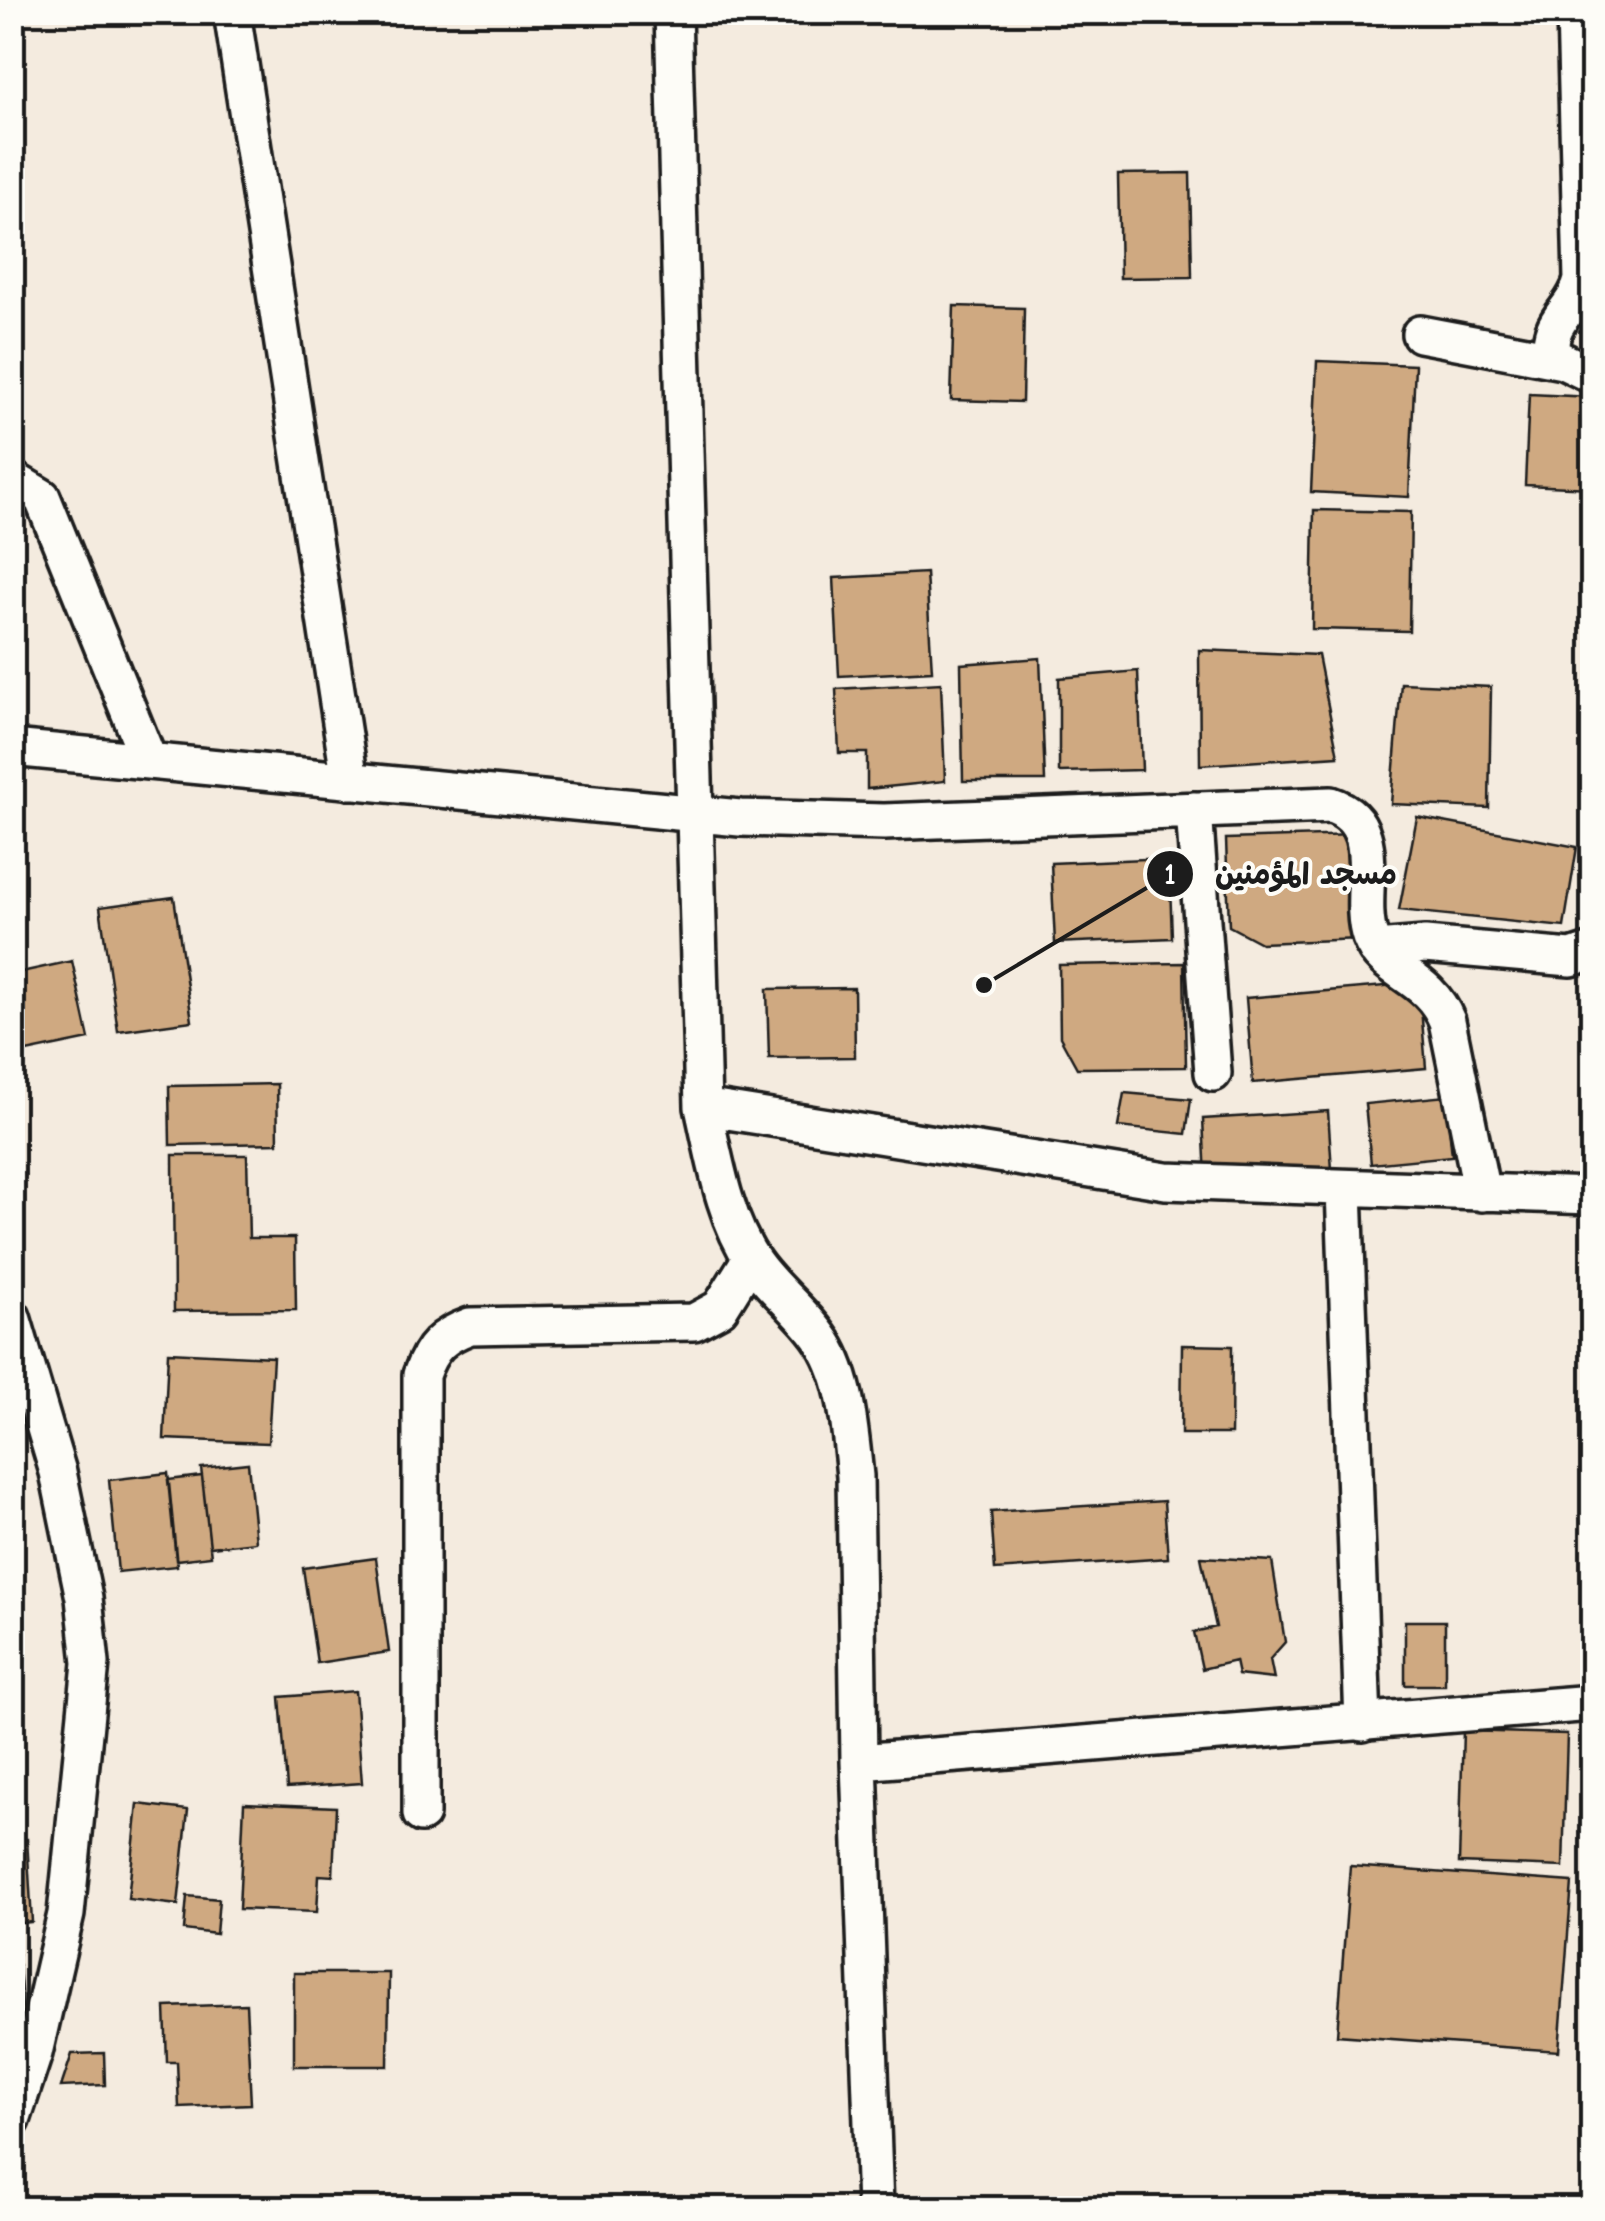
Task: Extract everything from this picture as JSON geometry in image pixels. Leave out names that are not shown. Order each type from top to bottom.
[{"type":"street","points":[[232,12],[350,781]]},
{"type":"street","points":[[673,12],[703,1108],[724,1198],[751,1258],[776,1292],[820,1336],[837,1368],[854,1476],[859,1762],[875,2208]]},
{"type":"street","points":[[1552,359],[1551,333],[1556,320],[1573,302],[1582,280],[1575,12]]},
{"type":"street","points":[[1420,334],[1552,359],[1579,366],[1592,375]]},
{"type":"street","points":[[12,479],[42,497],[149,762]]},
{"type":"street","points":[[12,748],[740,818],[884,822],[1320,805],[1343,809],[1353,816],[1364,837],[1368,926],[1376,949],[1429,990],[1447,1021],[1482,1193]]},
{"type":"street","points":[[1194,810],[1212,1073]]},
{"type":"street","points":[[1376,949],[1425,945],[1570,958],[1592,952]]},
{"type":"street","points":[[703,1108],[1166,1181],[1592,1196]]},
{"type":"street","points":[[1344,1189],[1363,1723]]},
{"type":"street","points":[[421,1814],[421,1375],[429,1352],[446,1334],[470,1326],[694,1322],[720,1308],[751,1258]]},
{"type":"street","points":[[12,1317],[58,1472],[84,1598],[92,1663],[66,1914],[23,2054],[12,2120]]},
{"type":"street","points":[[859,1762],[1592,1703]]},
{"type":"building","points":[[1190,173],[1192,277],[1120,278],[1118,174]]},
{"type":"building","points":[[954,306],[1024,308],[1022,402],[951,400]]},
{"type":"building","points":[[1317,361],[1415,365],[1409,497],[1311,492]]},
{"type":"building","points":[[1529,394],[1592,397],[1592,488],[1525,485]]},
{"type":"building","points":[[1314,510],[1411,512],[1409,631],[1312,629]]},
{"type":"building","points":[[926,573],[932,671],[839,676],[834,578]]},
{"type":"building","points":[[1199,650],[1318,655],[1338,756],[1200,765]]},
{"type":"building","points":[[1040,658],[1045,781],[963,781],[961,664]]},
{"type":"building","points":[[1138,671],[1142,770],[1059,772],[1059,678]]},
{"type":"building","points":[[941,683],[945,781],[867,789],[867,753],[839,753],[836,689]]},
{"type":"building","points":[[1401,683],[1491,687],[1489,808],[1391,804]]},
{"type":"building","points":[[1417,817],[1577,847],[1564,927],[1399,910]]},
{"type":"building","points":[[1355,835],[1359,939],[1261,943],[1229,926],[1226,839]]},
{"type":"building","points":[[1169,858],[1172,938],[1055,943],[1051,863]]},
{"type":"building","points":[[174,897],[192,1021],[118,1031],[100,907]]},
{"type":"building","points":[[72,961],[89,1039],[12,1055],[12,974]]},
{"type":"building","points":[[1184,963],[1186,1067],[1077,1068],[1060,1037],[1059,965]]},
{"type":"building","points":[[1419,983],[1426,1068],[1253,1083],[1246,998]]},
{"type":"building","points":[[854,988],[855,1057],[769,1058],[767,989]]},
{"type":"building","points":[[277,1084],[278,1143],[170,1145],[169,1086]]},
{"type":"building","points":[[1124,1093],[1191,1099],[1186,1134],[1118,1127]]},
{"type":"building","points":[[1446,1096],[1452,1156],[1371,1164],[1365,1104]]},
{"type":"building","points":[[1328,1111],[1332,1170],[1206,1178],[1203,1119]]},
{"type":"building","points":[[173,1155],[247,1155],[249,1238],[295,1238],[296,1310],[174,1311]]},
{"type":"building","points":[[1182,1345],[1232,1346],[1231,1434],[1181,1434]]},
{"type":"building","points":[[168,1352],[273,1357],[268,1443],[164,1439]]},
{"type":"building","points":[[248,1463],[256,1542],[210,1547],[201,1468]]},
{"type":"building","points":[[168,1473],[177,1566],[118,1572],[109,1480]]},
{"type":"building","points":[[202,1476],[211,1556],[176,1560],[168,1480]]},
{"type":"building","points":[[1164,1501],[1168,1558],[995,1570],[991,1512]]},
{"type":"building","points":[[1201,1557],[1272,1561],[1285,1642],[1270,1659],[1274,1679],[1238,1675],[1235,1661],[1202,1669],[1194,1632],[1216,1627]]},
{"type":"building","points":[[376,1558],[389,1652],[317,1663],[303,1568]]},
{"type":"building","points":[[1405,1621],[1445,1621],[1445,1685],[1405,1685]]},
{"type":"building","points":[[355,1691],[362,1783],[287,1788],[280,1697]]},
{"type":"building","points":[[1463,1731],[1567,1734],[1563,1867],[1459,1863]]},
{"type":"building","points":[[244,1803],[336,1807],[333,1876],[319,1875],[317,1912],[239,1909]]},
{"type":"building","points":[[138,1804],[188,1810],[178,1905],[128,1899]]},
{"type":"building","points":[[27,1839],[32,1922],[12,1924],[12,1840]]},
{"type":"building","points":[[1350,1866],[1572,1882],[1559,2051],[1337,2035]]},
{"type":"building","points":[[187,1896],[219,1899],[216,1934],[184,1930]]},
{"type":"building","points":[[18,1954],[23,2012],[12,2013],[12,1955]]},
{"type":"building","points":[[294,1973],[389,1973],[388,2066],[294,2066]]},
{"type":"building","points":[[246,2004],[251,2104],[179,2107],[177,2062],[167,2062],[165,2007]]},
{"type":"building","points":[[104,2053],[105,2085],[61,2087],[72,2054]]},
{"type":"place","name":"مسجد المؤمنين","points":[[984,985]]}]
